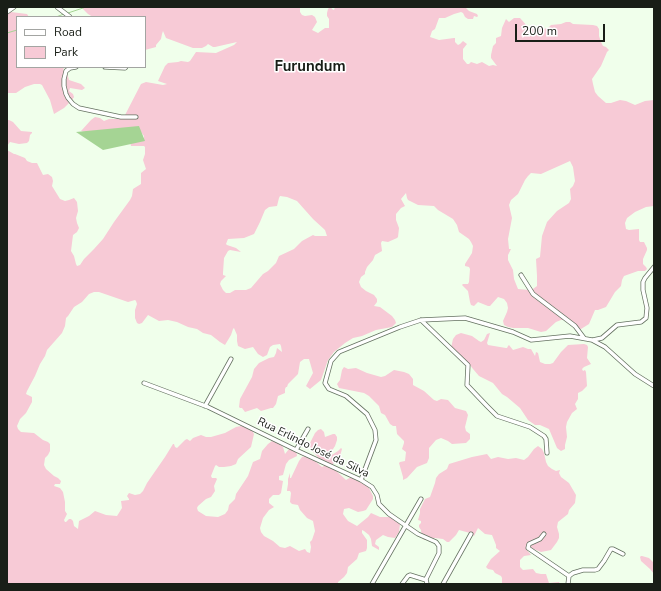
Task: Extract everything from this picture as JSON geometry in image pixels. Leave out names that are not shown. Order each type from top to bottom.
[{"type":"street","points":[[7,12],[14,7]]},
{"type":"street","points":[[57,7],[67,15]]},
{"type":"street","points":[[70,68],[66,71],[64,86],[66,94],[73,104],[79,108],[121,117],[136,117]]},
{"type":"street","points":[[361,480],[376,440],[375,430],[367,414],[346,396],[329,389],[325,383],[332,361],[339,352],[421,320],[465,318],[512,332],[531,340],[570,336],[592,340],[602,338],[618,325],[641,322],[646,318],[647,308],[643,290],[643,282],[654,267]]},
{"type":"street","points":[[521,275],[534,294],[575,326],[584,339]]},
{"type":"street","points":[[421,320],[468,365],[467,385],[497,416],[530,427],[544,436],[546,439],[546,453]]},
{"type":"street","points":[[592,340],[605,347],[635,374],[654,386]]},
{"type":"street","points":[[206,406],[231,359]]},
{"type":"street","name":"Rua Erlindo José da Silva","points":[[144,383],[206,406],[361,480],[372,488],[377,496],[379,504],[389,514],[418,534],[436,542],[439,546],[439,553],[426,579],[426,582]]},
{"type":"street","points":[[296,450],[308,429]]},
{"type":"street","points":[[372,584],[421,499]]},
{"type":"street","points":[[443,584],[471,534]]},
{"type":"street","points":[[544,534],[540,539],[529,544],[528,548],[569,576]]},
{"type":"street","points":[[568,584],[569,576],[573,572],[598,569],[610,549],[624,554]]},
{"type":"street","points":[[402,584],[410,575],[426,582]]},
{"type":"green space","points":[[81,7],[300,7],[300,12],[302,15],[312,15],[315,17],[317,22],[312,30],[318,33],[325,28],[329,28],[327,13],[330,7],[334,10],[335,7],[465,7],[478,16],[474,16],[473,19],[468,19],[461,12],[445,18],[439,18],[430,37],[439,40],[455,38],[455,42],[458,45],[463,41],[467,44],[463,49],[463,59],[467,64],[471,62],[477,64],[482,62],[489,66],[497,66],[491,58],[491,55],[493,46],[496,43],[496,38],[501,36],[502,28],[506,19],[509,22],[514,18],[520,18],[528,27],[543,29],[548,28],[551,25],[566,22],[573,24],[593,25],[597,26],[599,29],[599,36],[603,46],[609,50],[592,79],[595,92],[598,96],[606,103],[620,100],[635,105],[645,101],[654,100],[654,206],[646,207],[635,212],[627,218],[625,223],[626,229],[639,229],[639,240],[640,242],[644,242],[647,248],[643,259],[643,264],[647,269],[645,271],[638,271],[624,276],[621,286],[615,292],[606,307],[595,310],[589,324],[581,329],[577,329],[565,320],[556,322],[546,331],[541,332],[528,328],[508,327],[504,325],[503,321],[508,308],[504,299],[498,297],[490,306],[478,302],[474,306],[471,305],[468,291],[462,285],[468,284],[469,282],[470,269],[469,267],[465,266],[465,264],[472,253],[473,246],[471,242],[459,232],[453,219],[434,206],[418,205],[408,200],[406,193],[401,199],[405,206],[396,214],[396,220],[399,228],[398,237],[388,242],[382,241],[382,251],[375,255],[359,282],[361,287],[374,295],[377,299],[374,306],[380,307],[392,316],[396,323],[392,327],[376,330],[353,338],[345,343],[334,352],[328,360],[321,380],[310,389],[306,386],[313,373],[309,359],[304,359],[300,362],[298,374],[288,384],[285,389],[285,393],[278,396],[276,404],[273,408],[261,411],[257,408],[245,412],[239,407],[240,399],[252,377],[254,369],[259,363],[274,357],[277,348],[282,352],[280,344],[270,347],[267,355],[263,357],[258,354],[253,347],[245,349],[238,346],[237,335],[234,328],[225,345],[211,335],[177,322],[168,320],[159,321],[148,315],[142,323],[139,324],[135,318],[137,304],[135,300],[128,302],[99,292],[89,294],[82,302],[74,307],[66,318],[62,333],[47,350],[27,391],[26,394],[32,397],[32,402],[17,426],[21,432],[34,433],[50,444],[50,451],[45,458],[44,465],[46,469],[61,481],[60,484],[55,484],[54,486],[60,488],[63,492],[65,511],[67,514],[64,520],[65,522],[71,519],[74,526],[78,529],[79,521],[95,511],[106,515],[117,516],[122,508],[121,501],[129,500],[127,496],[129,493],[135,495],[140,494],[143,491],[173,444],[177,448],[187,439],[190,441],[201,435],[211,437],[241,426],[251,428],[254,434],[251,447],[238,459],[236,464],[224,467],[215,466],[211,476],[212,478],[217,479],[214,486],[215,491],[211,497],[206,499],[198,506],[198,511],[206,516],[218,517],[225,514],[229,505],[235,499],[236,494],[248,476],[253,462],[260,459],[262,451],[272,441],[279,443],[283,447],[285,454],[289,449],[296,449],[297,456],[289,460],[286,464],[283,475],[279,476],[279,480],[283,481],[281,493],[279,495],[273,495],[269,499],[269,503],[274,507],[269,510],[263,518],[260,528],[264,536],[280,547],[285,548],[290,546],[299,551],[305,549],[310,553],[310,542],[315,531],[313,521],[307,518],[300,510],[298,505],[290,502],[291,493],[287,490],[290,473],[291,478],[302,457],[306,456],[322,467],[324,466],[309,445],[315,433],[321,429],[324,432],[325,437],[335,434],[337,437],[335,446],[327,458],[341,448],[342,449],[340,456],[333,464],[333,468],[346,480],[353,476],[368,486],[373,496],[373,499],[366,510],[358,512],[349,508],[344,509],[343,514],[348,521],[357,526],[371,513],[380,517],[391,517],[400,524],[399,532],[395,538],[383,535],[376,540],[375,544],[379,547],[379,550],[372,546],[369,535],[362,530],[362,533],[367,540],[366,551],[359,553],[357,559],[348,567],[347,573],[338,582],[338,584],[7,584],[7,150],[25,158],[27,161],[37,163],[43,175],[48,174],[52,177],[52,186],[60,199],[65,201],[74,198],[77,202],[78,211],[76,218],[79,228],[73,235],[71,251],[77,266],[80,265],[103,239],[130,200],[133,189],[141,184],[141,173],[146,169],[143,160],[145,147],[131,146],[130,142],[144,138],[140,131],[81,131],[95,117],[104,121],[124,117],[141,84],[146,82],[163,85],[167,84],[158,81],[168,63],[181,61],[188,62],[196,52],[216,53],[234,45],[237,42],[215,47],[208,44],[202,48],[193,48],[166,38],[163,31],[161,39],[156,47],[146,50],[146,16],[91,16]],"holes":[[[570,161],[573,167],[575,181],[570,189],[571,199],[569,203],[557,211],[547,222],[542,236],[540,257],[536,259],[537,286],[529,290],[518,289],[514,279],[513,270],[508,260],[508,255],[511,249],[509,249],[508,239],[512,218],[509,205],[511,200],[518,194],[525,180],[531,173],[541,174]],[[280,196],[297,201],[325,230],[327,236],[313,235],[302,241],[294,249],[279,256],[276,263],[263,274],[251,288],[226,293],[220,284],[226,276],[223,275],[224,258],[230,250],[241,252],[236,248],[227,245],[228,239],[244,238],[254,234],[265,210],[269,207],[277,206]]]},
{"type":"green space","points":[[7,13],[27,14],[28,16],[16,16],[16,68],[64,68],[63,70],[67,73],[69,80],[81,84],[85,88],[82,90],[70,88],[69,91],[74,97],[72,100],[68,101],[69,103],[64,108],[54,114],[50,100],[40,84],[25,87],[16,93],[7,93]]},
{"type":"green space","points":[[7,120],[13,122],[21,131],[32,132],[27,143],[19,144],[10,142],[7,146]]},
{"type":"green space","points":[[461,333],[472,336],[481,342],[487,334],[490,333],[487,343],[488,345],[507,348],[509,345],[513,350],[523,347],[531,349],[535,356],[536,352],[538,353],[540,362],[545,364],[553,363],[568,345],[587,345],[587,358],[591,364],[582,369],[586,372],[587,386],[578,393],[578,399],[575,404],[577,409],[572,413],[567,422],[565,449],[561,451],[557,448],[549,429],[540,425],[535,425],[528,420],[520,408],[502,394],[493,383],[479,376],[470,365],[466,364],[451,348],[453,339],[456,335]]},
{"type":"green space","points":[[344,367],[348,369],[356,368],[381,377],[394,370],[409,374],[413,379],[413,385],[424,391],[434,400],[448,400],[455,408],[466,411],[468,415],[465,427],[466,431],[470,434],[470,439],[466,443],[452,444],[441,438],[436,440],[429,448],[429,458],[427,463],[417,467],[407,478],[403,480],[399,463],[405,461],[406,452],[402,449],[404,441],[397,434],[396,426],[390,424],[385,415],[381,413],[379,406],[369,396],[364,393],[339,388],[337,384],[340,380]]},
{"type":"green space","points":[[538,446],[544,453],[548,466],[556,471],[560,470],[559,473],[561,477],[569,483],[576,495],[575,503],[569,510],[568,514],[558,522],[557,527],[559,538],[551,550],[541,552],[531,548],[527,550],[531,555],[524,556],[520,560],[520,567],[523,570],[533,569],[536,573],[546,574],[549,583],[559,582],[560,584],[502,584],[501,576],[486,567],[491,559],[500,551],[496,548],[492,535],[485,534],[478,528],[474,536],[470,533],[459,530],[449,542],[443,539],[435,538],[424,540],[422,538],[419,527],[421,521],[418,520],[420,509],[425,499],[430,497],[436,478],[447,469],[449,464],[487,454],[491,459],[498,457],[524,460]]},
{"type":"green space","points":[[641,556],[649,558],[654,563],[654,574],[641,561]]},
{"type":"shaded area","points":[[139,126],[145,141],[103,150],[76,132]]},
{"type":"waterway","points":[[68,13],[86,7]]},
{"type":"waterway","points":[[59,16],[64,14]]},
{"type":"waterway","points":[[7,33],[16,30]]},
{"type":"district","name":"Furundum","points":[[310,67]]}]
